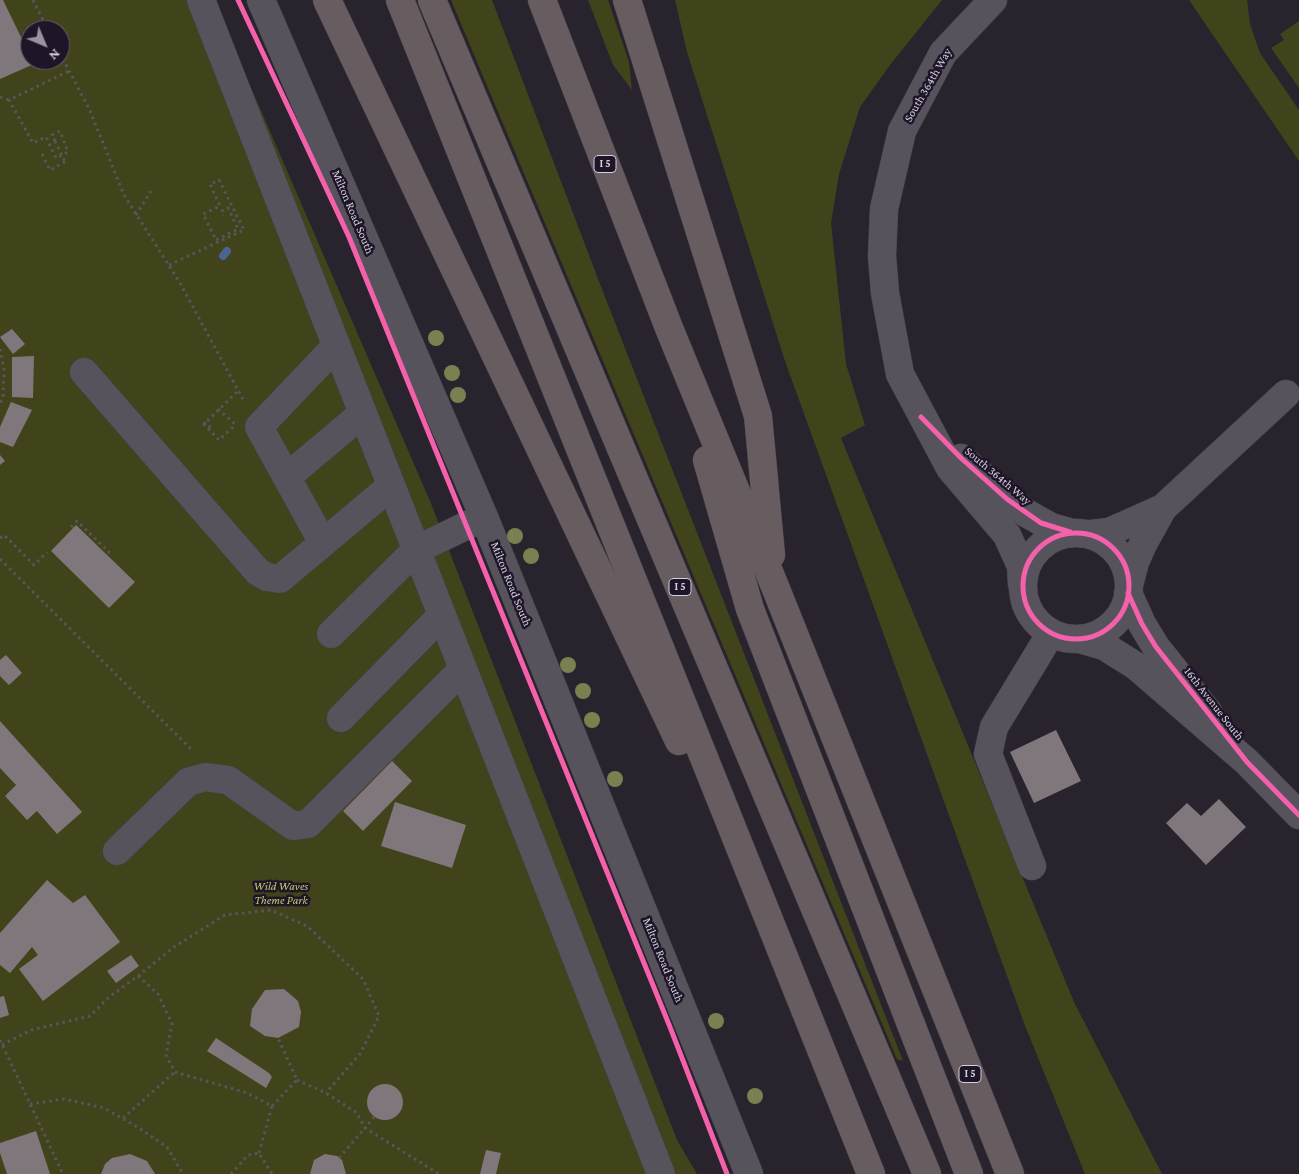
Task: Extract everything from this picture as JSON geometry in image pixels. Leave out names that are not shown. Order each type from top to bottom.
[{"type":"highway","points":[[326,0],[795,985]]},
{"type":"highway","points":[[400,0],[871,1174]]},
{"type":"highway","name":"I 5","points":[[432,0],[927,1174]]},
{"type":"highway","name":"I 5","points":[[542,0],[669,328],[774,584],[1010,1174]]},
{"type":"highway","points":[[627,0],[758,416],[774,584]]},
{"type":"highway","name":"I 5","points":[[669,328],[750,608],[969,1174]]},
{"type":"street","points":[[201,0],[661,1174]]},
{"type":"street","name":"Milton Road South","points":[[261,0],[484,517],[749,1174]]},
{"type":"street","name":"South 364th Way","points":[[992,0],[943,54],[924,86],[902,131],[884,209],[882,256],[885,293],[900,374],[950,468],[1007,535],[1021,566],[1022,584]]},
{"type":"street","points":[[323,542],[259,427],[336,346]]},
{"type":"street","points":[[84,372],[258,572],[266,577],[280,579],[391,486]]},
{"type":"street","points":[[1163,508],[1109,532],[1053,538],[1038,549],[1027,565],[1022,584],[1024,599],[1030,613],[1039,624],[1051,633],[1065,638],[1080,639],[1096,636],[1110,628],[1120,616],[1135,562],[1163,508],[1286,394]]},
{"type":"street","points":[[287,478],[363,413]]},
{"type":"street","name":"South 364th Way","points":[[922,417],[962,459],[1007,499],[1041,523],[1081,534]]},
{"type":"street","points":[[331,634],[416,550],[484,517]]},
{"type":"street","points":[[1081,534],[1106,542],[1118,553],[1126,569],[1129,589]]},
{"type":"street","name":"16th Avenue South","points":[[1129,589],[1142,624],[1156,647],[1247,762]]},
{"type":"street","points":[[341,718],[442,615]]},
{"type":"street","points":[[1032,866],[988,754],[994,728],[1051,633]]},
{"type":"street","name":"16th Avenue South","points":[[1080,639],[1104,646],[1136,666],[1247,762],[1299,815]]},
{"type":"street","points":[[117,851],[188,782],[205,777],[228,780],[293,826],[308,824],[463,669]]},
{"type":"path","points":[[32,0],[43,20]]},
{"type":"path","points":[[9,100],[69,71],[90,111],[124,195],[168,265],[239,390],[247,408]]},
{"type":"path","points":[[0,96],[9,100],[33,143],[46,137],[56,158],[68,152],[60,131],[52,135],[65,162],[50,170],[42,154]]},
{"type":"path","points":[[168,265],[244,230],[219,180],[210,184],[220,206],[203,214],[216,240],[238,229],[228,208],[222,210],[223,216]]},
{"type":"path","points":[[136,215],[151,191]]},
{"type":"path","points":[[0,349],[4,369],[3,397],[0,404]]},
{"type":"path","points":[[212,425],[209,427],[204,422],[218,409],[224,414],[235,424],[219,440],[204,424],[209,419],[214,414],[220,409],[239,390]]},
{"type":"path","points":[[71,527],[77,521],[107,553]]},
{"type":"path","points":[[0,538],[4,535],[34,565],[47,552]]},
{"type":"path","points":[[0,559],[193,751]]},
{"type":"path","points":[[2,1046],[31,1030],[90,1016],[109,997],[174,947],[226,915],[271,910],[307,926],[363,979],[379,1016],[360,1054],[326,1093]]},
{"type":"path","points":[[138,976],[158,994],[172,1024],[166,1055],[175,1072],[247,1093],[272,1106]]},
{"type":"path","points":[[278,1038],[297,1080],[326,1093],[357,1113],[365,1128],[439,1174]]},
{"type":"path","points":[[0,1040],[63,1174]]},
{"type":"path","points":[[122,1118],[175,1072]]},
{"type":"path","points":[[272,1174],[259,1153],[272,1106],[297,1080]]},
{"type":"path","points":[[30,1104],[64,1099],[104,1108],[166,1147],[183,1174]]},
{"type":"path","points":[[339,1158],[374,1116]]},
{"type":"path","points":[[231,1174],[248,1155],[259,1153]]},
{"type":"green space","name":"Wild Waves Theme Park","points":[[0,0],[211,0],[227,32],[430,501],[677,1140],[697,1174],[0,1174]]},
{"type":"green space","points":[[451,0],[492,0],[600,284],[903,1061],[897,1059]]},
{"type":"green space","points":[[588,0],[608,0],[629,62],[632,90],[613,65]]},
{"type":"green space","points":[[675,0],[942,0],[890,65],[860,107],[839,174],[831,223],[846,364],[865,425],[841,438],[1074,1002],[1162,1174],[1085,1174],[1024,1023],[785,361],[687,52]]},
{"type":"green space","points":[[1189,0],[1247,0],[1250,24],[1260,53],[1299,110],[1299,161]]},
{"type":"green space","points":[[1299,21],[1299,88],[1271,48],[1284,40],[1280,34]]},
{"type":"building","points":[[0,0],[3,0],[20,35],[20,70],[0,79]]},
{"type":"building","points":[[12,329],[25,344],[13,354],[0,337]]},
{"type":"building","points":[[34,356],[33,398],[12,397],[12,357]]},
{"type":"building","points":[[11,402],[32,410],[13,447],[0,442],[0,427]]},
{"type":"building","points":[[0,455],[5,461],[0,465]]},
{"type":"building","points":[[76,525],[135,582],[109,608],[51,551]]},
{"type":"building","points":[[6,655],[22,673],[9,685],[0,676],[0,660]]},
{"type":"building","points":[[0,721],[82,812],[57,834],[37,811],[27,820],[5,796],[16,785],[0,768]]},
{"type":"building","points":[[1056,730],[1081,781],[1034,803],[1010,752]]},
{"type":"building","points":[[392,761],[412,781],[363,831],[343,811]]},
{"type":"building","points":[[1219,799],[1246,827],[1206,865],[1166,823],[1187,803],[1201,816]]},
{"type":"building","points":[[395,802],[466,825],[452,868],[381,846]]},
{"type":"building","points":[[47,880],[73,903],[85,895],[120,942],[43,1001],[19,969],[38,955],[32,947],[10,973],[0,965],[0,933]]},
{"type":"building","points":[[131,955],[139,966],[116,983],[107,971]]},
{"type":"building","points":[[284,989],[298,1001],[301,1012],[299,1027],[278,1038],[265,1036],[250,1026],[252,1009],[265,990]]},
{"type":"building","points":[[4,996],[9,1015],[0,1018],[0,997]]},
{"type":"building","points":[[216,1038],[269,1073],[272,1077],[266,1088],[207,1051]]},
{"type":"building","points":[[385,1084],[392,1085],[398,1089],[402,1095],[402,1109],[398,1115],[392,1119],[385,1120],[378,1119],[372,1115],[368,1109],[367,1102],[368,1095],[372,1089],[378,1085]]},
{"type":"building","points":[[36,1131],[50,1174],[7,1174],[0,1153],[0,1143]]},
{"type":"building","points":[[486,1150],[501,1153],[496,1174],[480,1174]]},
{"type":"building","points":[[130,1154],[147,1161],[155,1174],[101,1174],[105,1164],[112,1158]]},
{"type":"building","points":[[325,1154],[337,1156],[342,1160],[346,1174],[310,1174],[314,1160]]},
{"type":"waterway","points":[[223,256],[227,251]]},
{"type":"cycle path","points":[[238,0],[349,237],[670,1027],[727,1174]]},
{"type":"cycle path","points":[[921,417],[962,459],[1007,499],[1041,523],[1070,532]]},
{"type":"cycle path","points":[[1076,533],[1096,537],[1113,549],[1125,566],[1129,586],[1125,606],[1113,623],[1096,635],[1076,639],[1056,635],[1039,623],[1027,606],[1023,586],[1027,566],[1039,549],[1056,537],[1076,533]]},
{"type":"cycle path","points":[[1128,593],[1142,624],[1156,647],[1247,762],[1299,815]]}]
